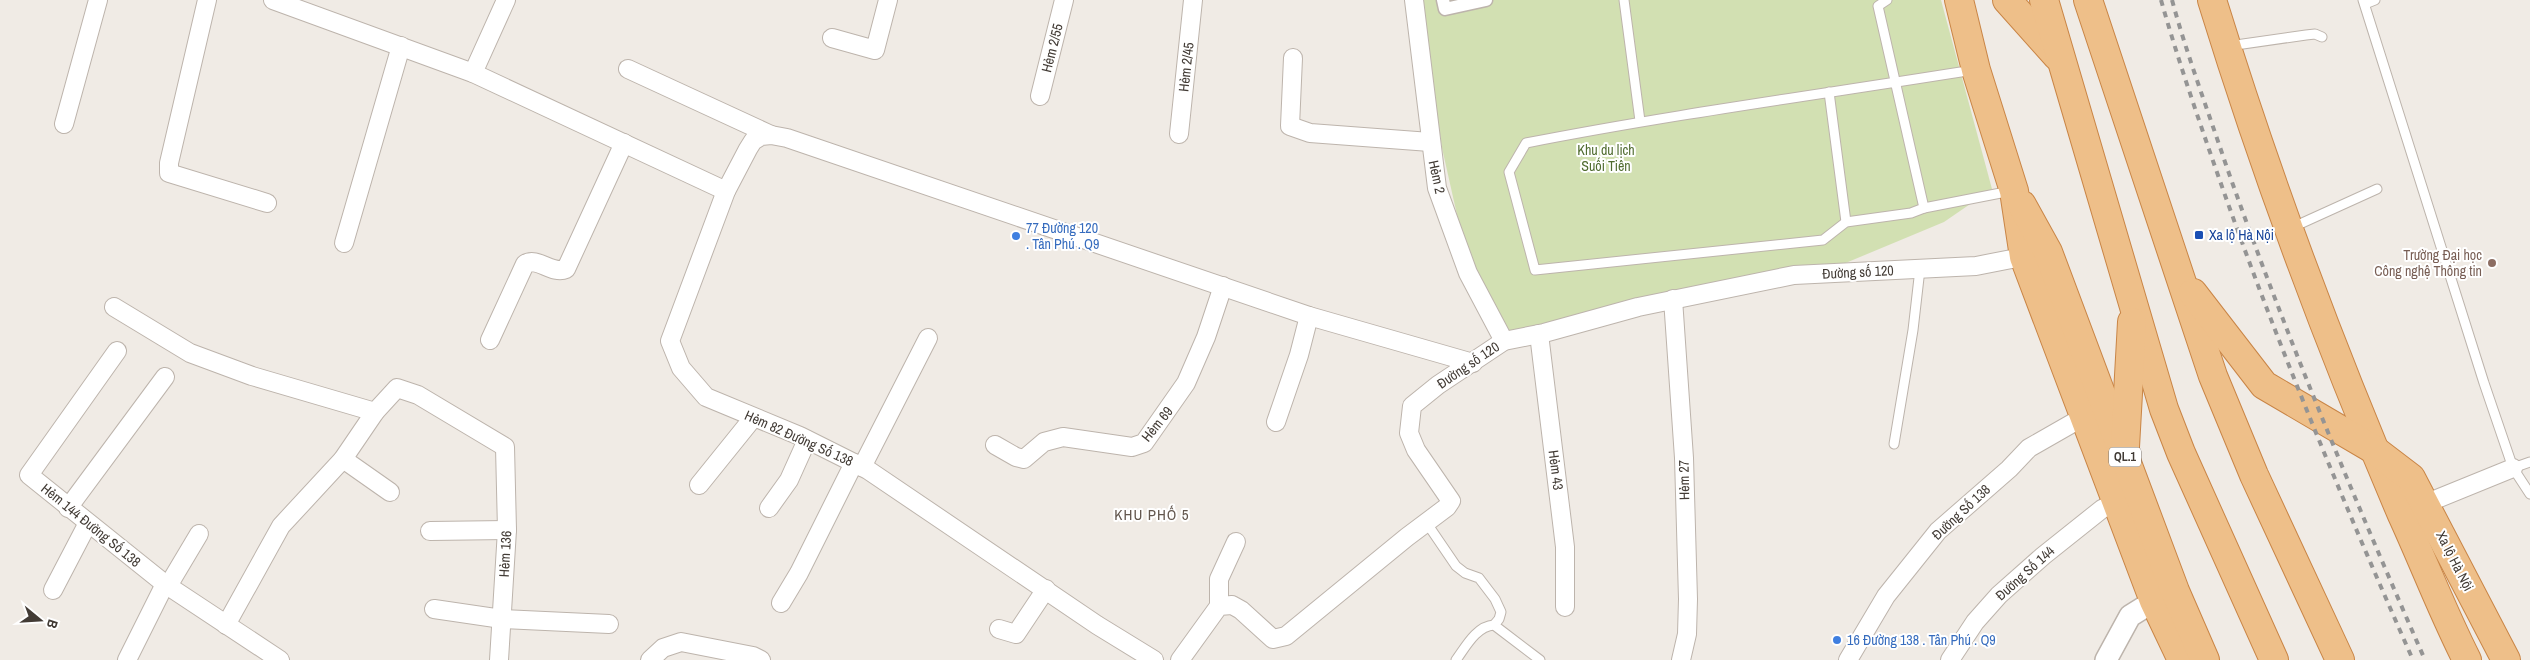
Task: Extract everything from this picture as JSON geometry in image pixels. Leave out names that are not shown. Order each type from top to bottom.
[{"type":"highway","name":"QL.1","points":[[1959,0],[1976,70],[2014,191],[2095,410],[2116,502],[2165,596],[2205,660]]},
{"type":"highway","points":[[2007,0],[2061,61]]},
{"type":"highway","points":[[2044,0],[2164,409],[2181,453],[2274,660]]},
{"type":"highway","points":[[2088,0],[2213,376],[2254,475],[2340,660]]},
{"type":"highway","points":[[2212,0],[2289,229],[2373,449]]},
{"type":"highway","name":"Xa lộ Hà Nội","points":[[2181,278],[2264,385],[2373,449],[2412,478],[2414,508],[2467,660]]},
{"type":"highway","points":[[2125,458],[2133,301]]},
{"type":"highway","name":"QL.1","points":[[2095,410],[2125,458],[2182,660]]},
{"type":"highway","name":"Xa lộ Hà Nội","points":[[2414,508],[2506,660]]},
{"type":"street","points":[[64,124],[98,0]]},
{"type":"street","points":[[207,0],[169,163],[169,173],[267,203]]},
{"type":"street","points":[[273,0],[473,73],[726,191]]},
{"type":"street","points":[[473,73],[506,0]]},
{"type":"street","points":[[832,38],[875,50],[888,0]]},
{"type":"street","name":"Hẻm 2/55","points":[[1040,96],[1064,0]]},
{"type":"street","name":"Hẻm 2/45","points":[[1179,134],[1193,0]]},
{"type":"street","name":"Hẻm 2","points":[[1414,0],[1437,188],[1468,273],[1504,341]]},
{"type":"street","points":[[1443,0],[1445,9],[1486,0]]},
{"type":"street","points":[[344,243],[400,46]]},
{"type":"street","points":[[1293,58],[1290,126],[1310,133],[1430,142]]},
{"type":"street","points":[[628,69],[771,135],[1309,316],[1473,363]]},
{"type":"street","name":"Hẻm 82 Đường Số 138","points":[[771,135],[762,136],[753,141],[726,191],[670,341],[681,368],[706,397],[807,440],[858,465],[1154,660]]},
{"type":"street","points":[[490,340],[525,264],[534,262],[556,270],[566,269],[624,143]]},
{"type":"street","name":"Đường số 120","points":[[1219,606],[1232,605],[1241,610],[1273,639],[1286,636],[1447,507],[1451,501],[1416,450],[1409,433],[1412,406],[1438,385],[1504,341],[1673,299],[1794,275],[1976,266],[2036,254]]},
{"type":"street","name":"Hẻm 69","points":[[994,445],[1016,457],[1024,459],[1044,442],[1063,437],[1132,448],[1144,443],[1186,383],[1206,337],[1223,286]]},
{"type":"street","name":"Hẻm 27","points":[[1673,299],[1684,458],[1688,598],[1687,634],[1681,660]]},
{"type":"street","points":[[114,307],[190,353],[252,376],[375,412],[343,459],[281,526],[226,624]]},
{"type":"street","points":[[1276,422],[1293,374],[1309,316]]},
{"type":"street","name":"Hẻm 43","points":[[1538,334],[1565,547],[1565,607]]},
{"type":"street","points":[[781,603],[928,338]]},
{"type":"street","name":"Hẻm 144 Đường Số 138","points":[[117,351],[29,474],[68,508],[166,585],[280,660]]},
{"type":"street","points":[[68,508],[164,377]]},
{"type":"street","name":"Hẻm 136","points":[[375,412],[397,388],[418,395],[506,447],[507,530],[498,660]]},
{"type":"street","name":"Đường Số 138","points":[[1848,660],[1886,596],[1938,531],[2009,469],[2029,448],[2095,410]]},
{"type":"street","points":[[699,485],[753,418]]},
{"type":"street","points":[[769,508],[789,480],[807,440]]},
{"type":"street","points":[[343,459],[390,492]]},
{"type":"street","points":[[2414,508],[2513,468]]},
{"type":"street","name":"Đường Số 144","points":[[1950,660],[1975,622],[1999,595],[2065,538],[2102,509],[2116,502]]},
{"type":"street","points":[[53,590],[88,522]]},
{"type":"street","points":[[430,531],[507,530]]},
{"type":"street","points":[[127,660],[166,585],[199,534]]},
{"type":"street","points":[[1180,660],[1219,606],[1219,578],[1236,542]]},
{"type":"street","points":[[999,629],[1016,634],[1046,589]]},
{"type":"street","points":[[2106,660],[2130,616],[2165,596]]},
{"type":"street","points":[[434,609],[502,619],[609,624]]},
{"type":"street","points":[[650,660],[664,648],[680,642],[753,656],[761,660]]},
{"type":"lane","points":[[1624,0],[1640,121]]},
{"type":"lane","points":[[1887,0],[1878,6],[1924,208]]},
{"type":"lane","points":[[2375,0],[2364,2],[2513,468],[2530,494]]},
{"type":"lane","points":[[2227,47],[2315,34],[2322,37]]},
{"type":"lane","points":[[1976,70],[1640,121],[1526,143],[1510,172],[1535,270],[1823,240],[1846,222],[1911,213],[1924,208],[2014,191]]},
{"type":"lane","points":[[1829,92],[1846,222]]},
{"type":"lane","points":[[2289,229],[2377,189]]},
{"type":"lane","points":[[1894,444],[1913,330],[1920,269]]},
{"type":"lane","points":[[2513,468],[2530,462]]},
{"type":"lane","points":[[1426,522],[1456,566],[1465,573],[1479,578],[1495,599],[1501,612],[1499,619],[1494,625]]},
{"type":"lane","points":[[1456,660],[1476,633],[1487,625],[1494,625],[1540,660]]},
{"type":"green space","name":"Khu du lịch Suối Tiên","points":[[1421,0],[1941,0],[1992,189],[1944,222],[1824,272],[1509,336],[1471,277],[1442,148]]},
{"type":"railway","points":[[2161,0],[2199,119],[2282,348],[2359,536],[2413,660]]},
{"type":"railway","points":[[2172,0],[2225,162],[2295,351],[2425,660]]},
{"type":"place","name":"Xa lộ Hà Nội","points":[[2199,235]]},
{"type":"place","name":"77 Đường 120 . Tân Phú . Q9","points":[[1016,236]]},
{"type":"place","name":"Trường Đại học Công nghệ Thông tin","points":[[2492,263]]},
{"type":"place","name":"16 Đường 138 . Tân Phú . Q9","points":[[1837,640]]},
{"type":"district","name":"KHU PHỐ 5","points":[[1152,514]]}]
